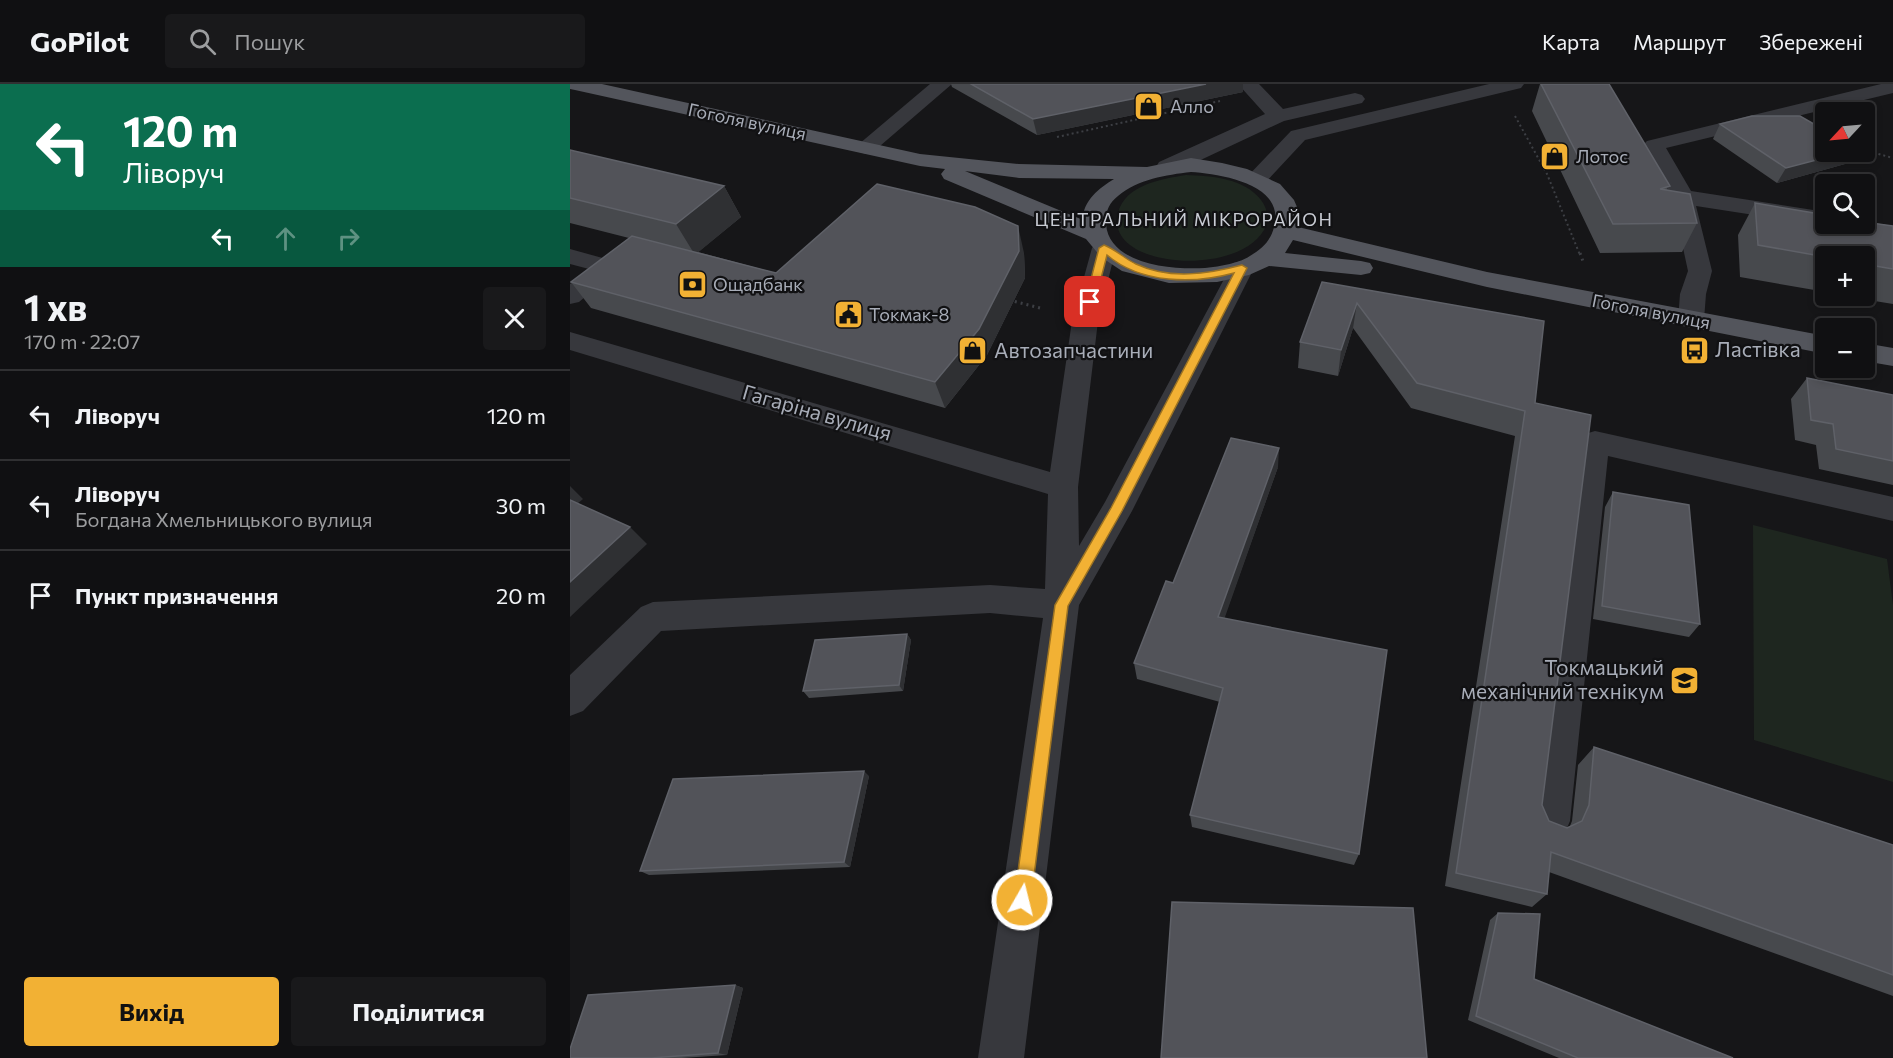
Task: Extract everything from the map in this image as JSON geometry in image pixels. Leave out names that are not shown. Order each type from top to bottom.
[{"type":"main road","name":"Гоголя вулиця","points":[[575,84],[920,160],[1019,171],[1156,170]]},
{"type":"main road","name":"Гоголя вулиця","points":[[920,160],[1100,241]]},
{"type":"main road","points":[[1215,167],[1237,171],[1256,179],[1272,189],[1283,202],[1288,216],[1286,231],[1278,245],[1253,263],[1218,275],[1164,276],[1140,270],[1119,260],[1100,241],[1094,219],[1099,205],[1110,192],[1125,181],[1156,170],[1215,167]]},
{"type":"main road","name":"Гоголя вулиця","points":[[1286,231],[1348,248],[1476,276],[1815,343]]},
{"type":"main road","name":"Гоголя вулиця","points":[[1253,263],[1476,276]]},
{"type":"main road","points":[[1875,354],[1893,357]]},
{"type":"street","points":[[866,148],[942,84]]},
{"type":"street","points":[[1256,179],[1298,135],[1515,84]]},
{"type":"street","points":[[1691,320],[1693,294],[1700,271],[1683,197],[1646,137],[1893,87]]},
{"type":"street","points":[[1252,89],[1278,116]]},
{"type":"street","points":[[1156,170],[1278,116],[1377,94]]},
{"type":"street","points":[[1683,197],[1815,217]]},
{"type":"street","points":[[1001,1058],[1062,605],[1063,487],[1085,321],[1100,241]]},
{"type":"street","points":[[570,256],[608,267],[570,296]]},
{"type":"street","points":[[1062,605],[1253,263]]},
{"type":"street","name":"Гагаріна вулиця","points":[[570,340],[1063,487]]},
{"type":"street","points":[[1550,821],[1595,441],[1893,509]]},
{"type":"street","points":[[570,699],[653,617],[990,599],[1062,605]]},
{"type":"path","points":[[1047,139],[1252,89]]},
{"type":"path","points":[[1514,114],[1547,174],[1588,273]]},
{"type":"path","points":[[1875,153],[1893,158]]},
{"type":"path","points":[[1008,300],[1040,308]]},
{"type":"shaded area","points":[[1186,175],[1227,180],[1246,187],[1263,203],[1267,215],[1264,230],[1249,245],[1227,255],[1202,260],[1175,260],[1151,255],[1131,246],[1119,231],[1118,213],[1122,203],[1128,196],[1145,185]]},
{"type":"shaded area","points":[[1753,525],[1887,559],[1893,605],[1893,782],[1754,740]]},
{"type":"building","points":[[971,84],[1206,84],[1033,119]]},
{"type":"building","points":[[1541,84],[1609,84],[1670,186],[1660,189],[1690,194],[1697,223],[1613,224]]},
{"type":"building","points":[[1752,116],[1800,116],[1815,125],[1815,160],[1786,168],[1720,124]]},
{"type":"building","points":[[570,150],[724,186],[676,224],[570,198]]},
{"type":"building","points":[[877,184],[975,207],[1018,226],[1019,251],[979,329],[935,382],[571,282],[632,236],[776,273]]},
{"type":"building","points":[[1755,203],[1815,213],[1815,234],[1875,234],[1875,224],[1893,226],[1893,269],[1875,266],[1875,246],[1815,246],[1815,255],[1758,245]]},
{"type":"building","points":[[1322,282],[1544,321],[1535,403],[1591,415],[1542,805],[1549,821],[1567,828],[1582,821],[1589,805],[1594,747],[1893,845],[1893,975],[1551,852],[1547,894],[1456,873],[1525,411],[1417,383],[1357,303],[1341,350],[1300,342]]},
{"type":"building","points":[[1807,378],[1893,395],[1893,461],[1836,449],[1833,424],[1811,420]]},
{"type":"building","points":[[1231,438],[1279,448],[1218,617],[1387,650],[1359,854],[1190,815],[1223,688],[1134,663],[1166,581],[1173,583]]},
{"type":"building","points":[[1613,492],[1689,505],[1700,624],[1602,606]]},
{"type":"building","points":[[570,500],[630,527],[570,582]]},
{"type":"building","points":[[907,634],[899,685],[803,691],[815,640]]},
{"type":"building","points":[[864,771],[844,862],[640,871],[673,779]]},
{"type":"building","points":[[1172,902],[1413,908],[1427,1058],[1161,1058]]},
{"type":"building","points":[[1498,913],[1540,914],[1534,979],[1733,1058],[1578,1058],[1476,1016]]},
{"type":"building","points":[[735,985],[718,1053],[651,1058],[570,1058],[570,1049],[588,995]]},
{"type":"place","name":"Алло","points":[[1149,107]]},
{"type":"place","name":"Лотос","points":[[1555,157]]},
{"type":"place","name":"Ощадбанк","points":[[692,285]]},
{"type":"place","name":"Токмак-8","points":[[848,315]]},
{"type":"place","name":"Ластівка","points":[[1694,350]]},
{"type":"place","name":"Автозапчастини","points":[[973,351]]},
{"type":"place","name":"Токмацький механічний технікум","points":[[1685,680]]},
{"type":"district","name":"ЦЕНТРАЛЬНИЙ МІКРОРАЙОН","points":[[1184,220]]},
{"type":"route","points":[[1022,900],[1062,605],[1116,511],[1242,268],[1218,275],[1164,276],[1140,270],[1119,260],[1104,248],[1090,302]]}]
